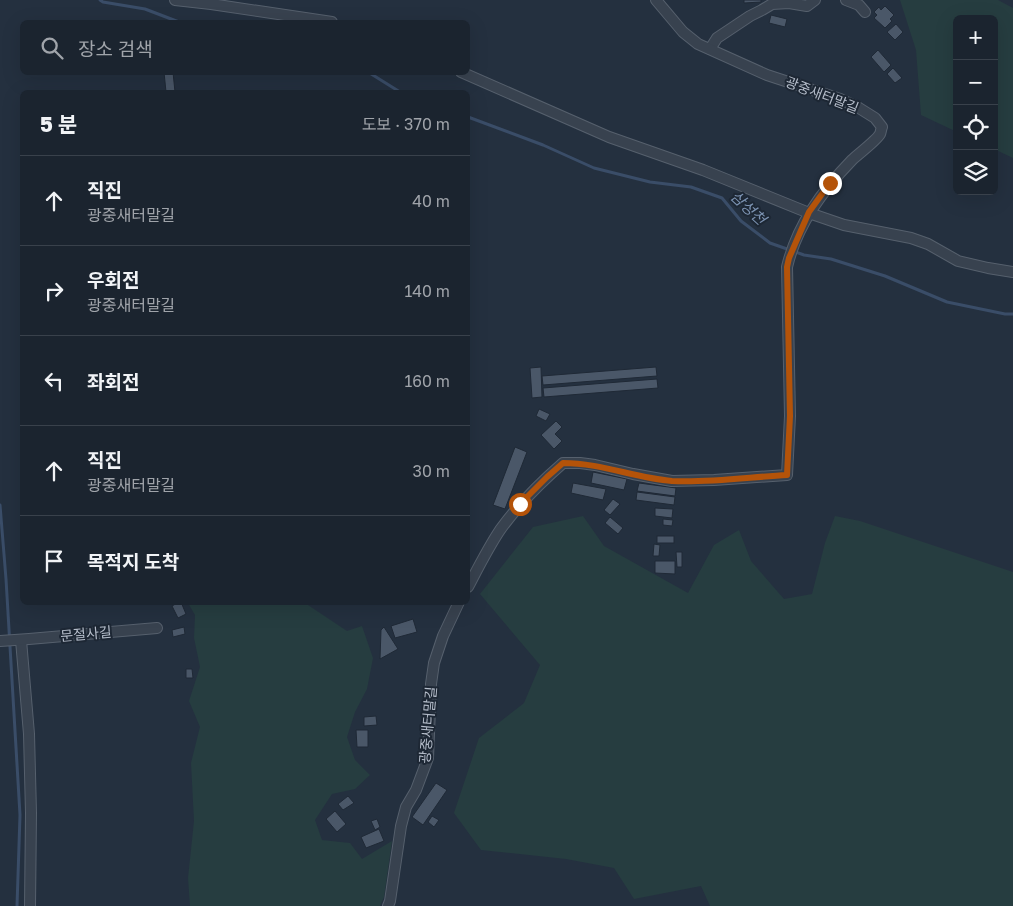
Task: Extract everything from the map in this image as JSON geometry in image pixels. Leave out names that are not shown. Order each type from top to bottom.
[{"type":"street","points":[[175,0],[319,20]]},
{"type":"street","name":"광중새터말길","points":[[470,583],[500,530],[520,504],[563,463],[595,465],[672,481],[787,475],[790,416],[787,267],[789,258],[809,212],[830,183],[880,135],[882,127],[875,118],[840,99],[766,75],[698,44],[683,32],[656,0]]},
{"type":"street","points":[[710,49],[717,38],[743,20],[772,4],[789,3],[807,6],[815,0]]},
{"type":"street","points":[[846,0],[859,5],[865,12]]},
{"type":"street","points":[[468,75],[609,137],[703,170],[844,225],[911,238],[928,244],[958,261],[1013,272]]},
{"type":"street","name":"광중새터말길","points":[[388,906],[406,807],[416,790],[428,758],[431,684],[434,663],[443,636],[458,605]]},
{"type":"street","name":"문절사길","points":[[0,640],[157,628]]},
{"type":"street","points":[[18,640],[29,744],[31,813],[30,906]]},
{"type":"green space","points":[[900,0],[998,0],[1013,8],[1013,158],[998,151],[998,15],[953,15],[953,130],[921,115],[916,50]]},
{"type":"green space","points":[[583,516],[604,546],[688,593],[714,545],[739,530],[751,561],[784,599],[812,594],[825,543],[835,516],[860,521],[1013,572],[1013,906],[710,906],[701,886],[634,899],[614,868],[566,859],[481,850],[454,813],[479,738],[524,703],[540,665],[480,594],[533,527]]},
{"type":"green space","points":[[189,605],[308,605],[347,631],[362,626],[373,658],[367,689],[355,712],[347,737],[355,760],[370,775],[355,789],[332,794],[315,820],[322,840],[350,843],[362,859],[392,841],[384,897],[380,906],[190,906],[188,878],[194,821],[191,763],[200,727],[189,701],[200,667],[194,638],[195,615]]},
{"type":"building","points":[[744,0],[761,0],[761,2],[744,3]]},
{"type":"building","points":[[885,6],[894,15],[890,19],[892,21],[885,28],[874,18],[877,15],[874,12],[879,7],[881,10]]},
{"type":"building","points":[[771,15],[787,19],[785,27],[769,23]]},
{"type":"building","points":[[896,24],[903,32],[895,40],[887,32]]},
{"type":"building","points":[[878,50],[891,65],[884,72],[871,57]]},
{"type":"building","points":[[893,68],[902,78],[895,83],[887,74]]},
{"type":"building","points":[[164,75],[173,75],[175,90],[166,90]]},
{"type":"building","points":[[541,367],[542,397],[532,398],[530,368]]},
{"type":"building","points":[[656,367],[657,376],[543,385],[542,376]]},
{"type":"building","points":[[657,379],[658,388],[544,397],[543,388]]},
{"type":"building","points":[[539,409],[550,414],[546,421],[536,416]]},
{"type":"building","points":[[556,421],[562,427],[555,434],[562,441],[554,449],[541,435]]},
{"type":"building","points":[[515,447],[527,452],[505,509],[493,505]]},
{"type":"building","points":[[593,472],[627,479],[624,490],[591,483]]},
{"type":"building","points":[[573,483],[606,489],[603,500],[571,493]]},
{"type":"building","points":[[639,483],[676,488],[675,496],[637,491]]},
{"type":"building","points":[[637,492],[675,497],[674,505],[636,500]]},
{"type":"building","points":[[613,499],[620,504],[610,515],[604,510]]},
{"type":"building","points":[[655,508],[673,509],[672,518],[655,516]]},
{"type":"building","points":[[610,517],[623,528],[618,534],[605,523]]},
{"type":"building","points":[[663,519],[673,520],[672,526],[663,525]]},
{"type":"building","points":[[657,536],[674,536],[674,543],[657,543]]},
{"type":"building","points":[[654,544],[660,545],[659,556],[653,556]]},
{"type":"building","points":[[676,552],[682,552],[682,567],[677,567]]},
{"type":"building","points":[[655,561],[675,561],[675,574],[655,573]]},
{"type":"building","points":[[182,605],[186,614],[178,618],[172,606]]},
{"type":"building","points":[[413,619],[417,632],[395,638],[391,626]]},
{"type":"building","points":[[184,627],[185,634],[173,637],[172,630]]},
{"type":"building","points":[[384,627],[398,649],[380,659],[381,630]]},
{"type":"building","points":[[186,669],[192,669],[193,678],[186,678]]},
{"type":"building","points":[[376,716],[377,725],[364,726],[364,717]]},
{"type":"building","points":[[356,730],[368,730],[368,747],[357,747]]},
{"type":"building","points":[[436,783],[447,790],[423,825],[412,817]]},
{"type":"building","points":[[348,796],[354,803],[343,810],[338,804]]},
{"type":"building","points":[[335,811],[346,824],[337,832],[326,819]]},
{"type":"building","points":[[432,816],[439,820],[434,827],[428,822]]},
{"type":"building","points":[[377,819],[380,827],[375,830],[371,821]]},
{"type":"building","points":[[379,829],[384,841],[366,848],[361,837]]},
{"type":"waterway","name":"삼성천","points":[[100,0],[145,9],[174,20]]},
{"type":"waterway","name":"삼성천","points":[[373,75],[397,90]]},
{"type":"waterway","name":"삼성천","points":[[470,118],[543,145],[594,168],[650,182],[691,187],[722,198],[741,221],[770,243],[804,255],[831,259],[885,276],[947,302],[1013,314]]},
{"type":"waterway","points":[[0,505],[20,815],[17,906]]},
{"type":"route","points":[[520,504],[563,463],[595,465],[672,481],[787,475],[790,416],[787,267],[809,212],[830,183]]}]
